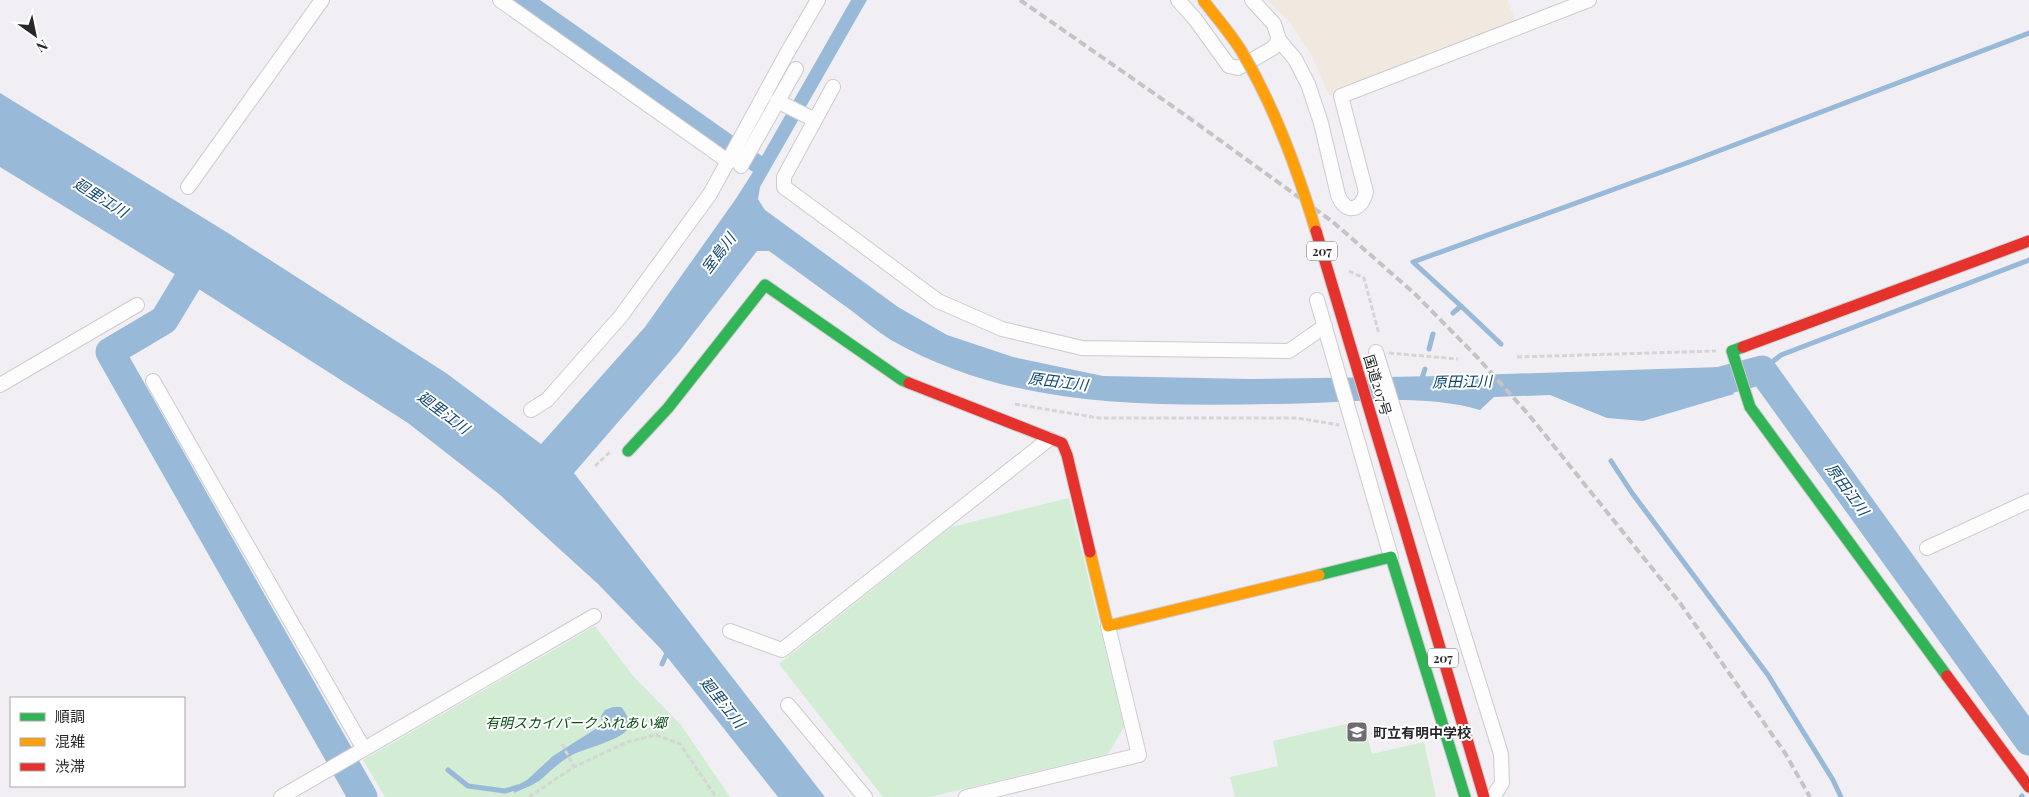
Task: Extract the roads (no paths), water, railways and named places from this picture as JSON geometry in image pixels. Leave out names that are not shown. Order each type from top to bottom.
[{"type":"main road","name":"国道207号","points":[[1203,0],[1241,50],[1274,111],[1305,194],[1484,797]]},
{"type":"main road","points":[[2028,786],[1750,407],[1732,355],[2029,242]]},
{"type":"main road","points":[[628,451],[668,408],[765,284],[902,380],[1062,443],[1067,455],[1108,626],[1391,557],[1465,797]]},
{"type":"street","points":[[188,186],[322,0]]},
{"type":"street","points":[[500,0],[735,164]]},
{"type":"street","points":[[531,410],[547,400],[622,316],[710,194],[735,164],[787,53],[818,0]]},
{"type":"street","points":[[1178,0],[1196,20],[1229,66],[1238,68],[1273,48],[1279,40]]},
{"type":"street","points":[[1252,0],[1274,24],[1279,40],[1295,59],[1308,84],[1321,123],[1341,204],[1348,208],[1356,207],[1363,202],[1366,192],[1341,96],[1589,0]]},
{"type":"street","points":[[747,141],[777,101],[796,69]]},
{"type":"street","points":[[833,87],[784,177],[784,187],[938,302],[1002,329],[1082,348],[1289,351],[1325,326]]},
{"type":"street","points":[[777,101],[815,120]]},
{"type":"street","points":[[1317,300],[1391,557]]},
{"type":"street","points":[[0,385],[136,305]]},
{"type":"street","points":[[1376,352],[1501,754],[1502,783],[1493,797]]},
{"type":"street","points":[[153,381],[364,749]]},
{"type":"street","points":[[730,631],[782,650],[1049,439]]},
{"type":"street","points":[[1927,548],[2029,501]]},
{"type":"street","points":[[280,797],[594,616]]},
{"type":"street","points":[[966,797],[1139,755],[1108,626]]},
{"type":"street","points":[[788,705],[865,797]]},
{"type":"water","points":[[511,0],[540,0],[762,156],[851,0],[867,0],[760,187],[758,199],[765,210],[898,307],[947,335],[1013,357],[1103,376],[1249,379],[1446,376],[1720,367],[1734,394],[1643,421],[1607,418],[1550,395],[1494,397],[1480,410],[1431,401],[1406,400],[1227,405],[1128,403],[1031,391],[983,379],[936,362],[891,340],[769,251],[757,251],[678,353],[574,473],[825,797],[778,797],[660,648],[598,584],[499,494],[408,423],[194,286],[0,167],[0,93],[228,233],[446,373],[541,444],[645,327],[753,172]]},
{"type":"water","points":[[621,707],[625,713],[629,725],[626,731],[609,741],[572,755],[539,781],[514,793],[514,787],[527,780],[553,756],[597,728],[602,722],[601,716],[605,710]]},
{"type":"waterway","points":[[1453,313],[1461,306],[1413,262],[1692,161],[2029,33]]},
{"type":"waterway","points":[[201,259],[164,320],[110,352],[363,797]]},
{"type":"waterway","points":[[1762,370],[1781,355],[2029,260]]},
{"type":"waterway","points":[[1461,306],[1501,344]]},
{"type":"waterway","points":[[1429,349],[1433,334]]},
{"type":"waterway","points":[[1421,381],[1425,369]]},
{"type":"waterway","name":"原田江川","points":[[1688,390],[1762,370],[2029,741]]},
{"type":"waterway","points":[[1611,461],[1632,493],[1768,675],[1833,780],[1841,797]]},
{"type":"waterway","points":[[662,664],[668,651]]},
{"type":"waterway","points":[[448,770],[468,786],[505,791],[518,787]]},
{"type":"railway","points":[[1020,0],[1185,115],[1333,222],[1415,294],[1477,357],[1529,415],[1680,603],[1785,753],[1810,797]]},
{"type":"place","name":"町立有明中学校","points":[[1357,732]]},
{"type":"water label","name":"廻里江川","points":[[101,197]]},
{"type":"water label","name":"室島川","points":[[718,253]]},
{"type":"water label","name":"廻里江川","points":[[444,412]]},
{"type":"water label","name":"廻里江川","points":[[723,702]]},
{"type":"park label","name":"有明スカイパークふれあい郷","points":[[576,722]]}]
